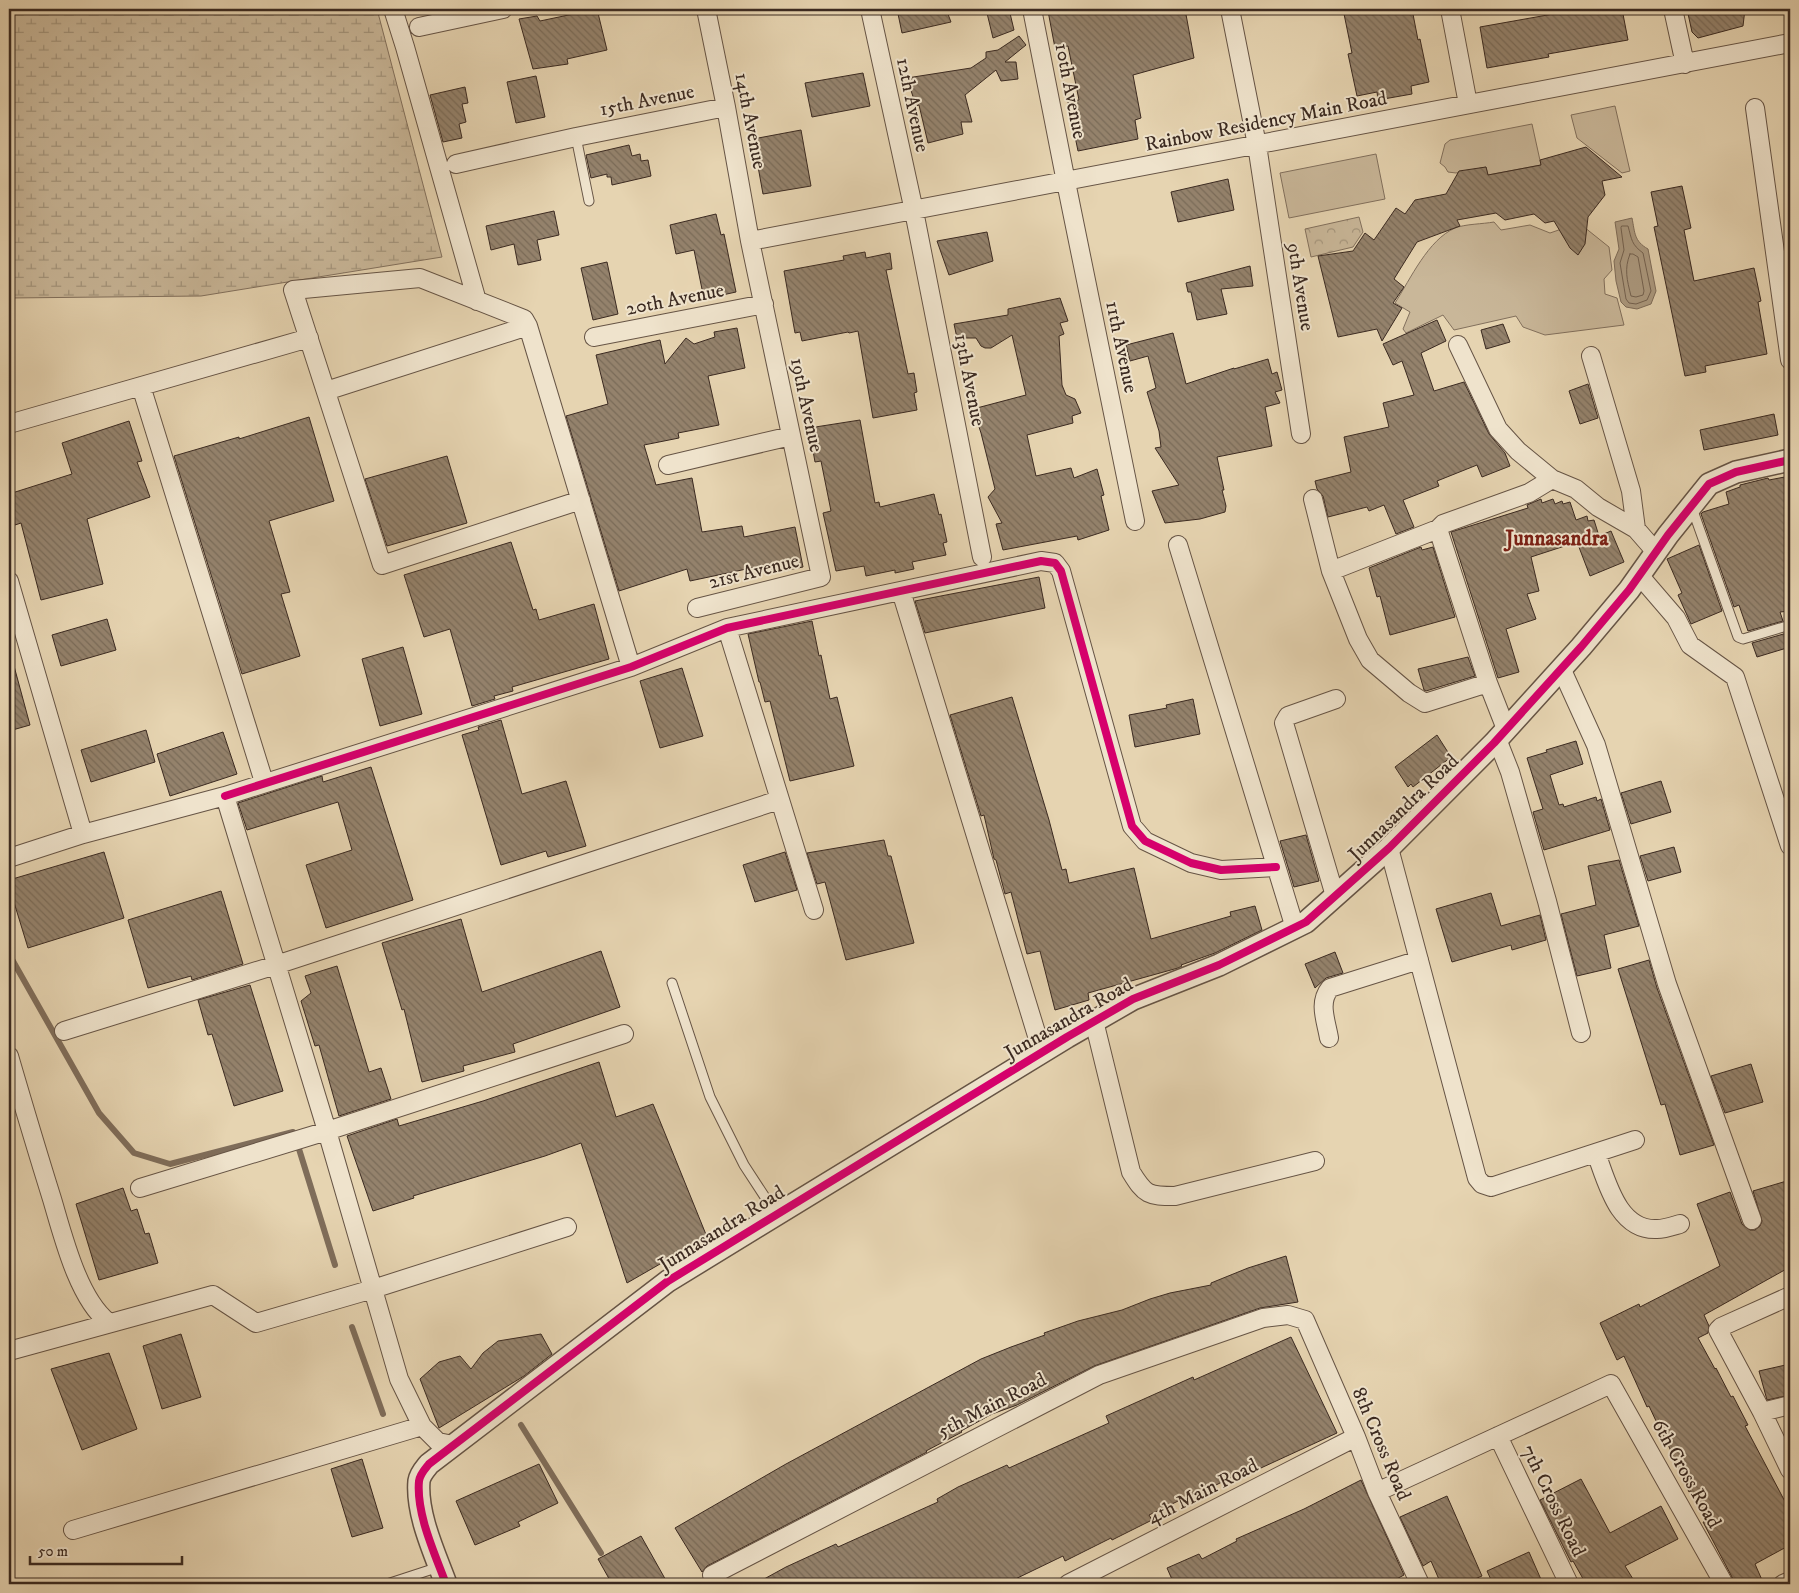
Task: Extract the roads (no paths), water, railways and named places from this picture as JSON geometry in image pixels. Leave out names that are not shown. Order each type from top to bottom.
[{"type":"street","points":[[393,9],[477,301]]},
{"type":"street","points":[[419,27],[503,9]]},
{"type":"street","name":"14th Avenue","points":[[706,9],[750,241]]},
{"type":"street","name":"12th Avenue","points":[[870,9],[914,211]]},
{"type":"street","name":"10th Avenue","points":[[1032,9],[1066,182]]},
{"type":"street","name":"9th Avenue","points":[[1230,9],[1257,145],[1301,434]]},
{"type":"street","points":[[1450,9],[1468,104]]},
{"type":"street","points":[[1673,9],[1685,64]]},
{"type":"street","name":"Rainbow Residency Main Road","points":[[750,241],[1790,43]]},
{"type":"street","name":"15th Avenue","points":[[456,164],[576,137],[726,107]]},
{"type":"street","points":[[1755,108],[1790,360]]},
{"type":"street","name":"11th Avenue","points":[[1066,182],[1135,522]]},
{"type":"street","name":"13th Avenue","points":[[914,211],[982,557]]},
{"type":"street","name":"19th Avenue","points":[[750,241],[821,577]]},
{"type":"street","points":[[581,500],[382,564],[293,290],[420,278],[524,319],[528,326],[581,500],[631,667]]},
{"type":"street","name":"20th Avenue","points":[[594,337],[764,304]]},
{"type":"street","points":[[326,391],[528,326]]},
{"type":"street","points":[[9,424],[309,338]]},
{"type":"street","points":[[1458,345],[1498,429],[1518,451],[1552,479],[1576,489],[1598,507],[1636,529],[1656,552]]},
{"type":"street","points":[[1591,356],[1629,483],[1636,529]]},
{"type":"street","points":[[141,386],[264,782]]},
{"type":"street","points":[[668,465],[791,436]]},
{"type":"street","name":"Junnasandra Road","points":[[443,1576],[422,1514],[419,1480],[423,1470],[429,1464],[668,1281],[1042,1052],[1133,999],[1219,965],[1306,922],[1389,848],[1501,734],[1581,647],[1709,484],[1736,472],[1790,460]]},
{"type":"street","points":[[1331,571],[1438,529],[1444,524],[1529,493],[1552,479]]},
{"type":"street","points":[[1313,499],[1331,571],[1358,639],[1370,660],[1409,693],[1425,703],[1488,682]]},
{"type":"street","points":[[1438,529],[1488,682],[1510,772],[1547,901],[1581,1033]]},
{"type":"street","points":[[1178,545],[1295,928]]},
{"type":"street","points":[[9,858],[83,834],[225,796],[264,782],[631,667],[727,628],[1041,561],[1055,563],[1061,571],[1132,826],[1145,840],[1191,862],[1221,870],[1276,867]]},
{"type":"street","points":[[1639,575],[1676,618],[1690,645],[1735,677],[1790,846]]},
{"type":"street","name":"21st Avenue","points":[[697,608],[821,577]]},
{"type":"street","points":[[9,581],[83,834]]},
{"type":"street","points":[[901,591],[1042,1052]]},
{"type":"street","points":[[727,628],[814,910]]},
{"type":"street","points":[[1560,668],[1596,745],[1667,984],[1752,1220]]},
{"type":"street","points":[[1335,896],[1284,723],[1288,716],[1336,699]]},
{"type":"street","points":[[225,796],[327,1131],[399,1379],[422,1426],[438,1442],[453,1445]]},
{"type":"street","points":[[64,1031],[276,966],[780,800]]},
{"type":"street","points":[[1389,848],[1477,1178],[1482,1184],[1491,1187],[1635,1140]]},
{"type":"street","points":[[1330,1038],[1323,1003],[1324,996],[1330,988],[1418,960]]},
{"type":"street","points":[[1094,1021],[1131,1172],[1141,1189],[1155,1196],[1175,1196],[1315,1161]]},
{"type":"street","points":[[140,1188],[327,1131],[624,1034]]},
{"type":"street","points":[[9,1056],[33,1139],[78,1279],[98,1314],[108,1322]]},
{"type":"street","points":[[1596,1153],[1613,1198],[1626,1217],[1637,1225],[1656,1229],[1680,1224]]},
{"type":"street","points":[[9,1350],[213,1295],[256,1323],[373,1289],[567,1227]]},
{"type":"street","points":[[1790,1296],[1718,1329],[1790,1470]]},
{"type":"street","name":"5th Main Road","points":[[712,1580],[1099,1375],[1264,1318],[1288,1315],[1305,1320]]},
{"type":"street","name":"8th Cross Road","points":[[1305,1320],[1356,1437],[1377,1492],[1419,1584]]},
{"type":"street","name":"6th Cross Road","points":[[1498,1436],[1611,1384],[1724,1584]]},
{"type":"street","points":[[1762,1412],[1790,1405]]},
{"type":"street","points":[[73,1530],[422,1426]]},
{"type":"street","points":[[1377,1492],[1498,1436]]},
{"type":"street","name":"7th Cross Road","points":[[1498,1436],[1569,1584]]},
{"type":"street","name":"4th Main Road","points":[[1068,1584],[1356,1437]]},
{"type":"street","points":[[1783,1584],[1790,1582]]},
{"type":"lane","name":"15th Avenue","points":[[576,137],[589,201]]},
{"type":"lane","points":[[1691,506],[1738,637],[1743,639],[1790,626]]},
{"type":"lane","points":[[672,983],[710,1096],[744,1165],[776,1215]]},
{"type":"lane","points":[[387,1584],[443,1576]]},
{"type":"water","points":[[1632,218],[1638,240],[1648,249],[1656,291],[1651,304],[1637,309],[1626,307],[1621,302],[1614,261],[1619,249],[1615,222]]},
{"type":"waterway","points":[[9,954],[99,1113],[134,1153],[170,1164],[293,1132]]},
{"type":"waterway","points":[[299,1149],[335,1265]]},
{"type":"waterway","points":[[352,1327],[383,1414]]},
{"type":"waterway","points":[[521,1425],[601,1553]]},
{"type":"district","name":"Junnasandra","points":[[1557,539]]}]
